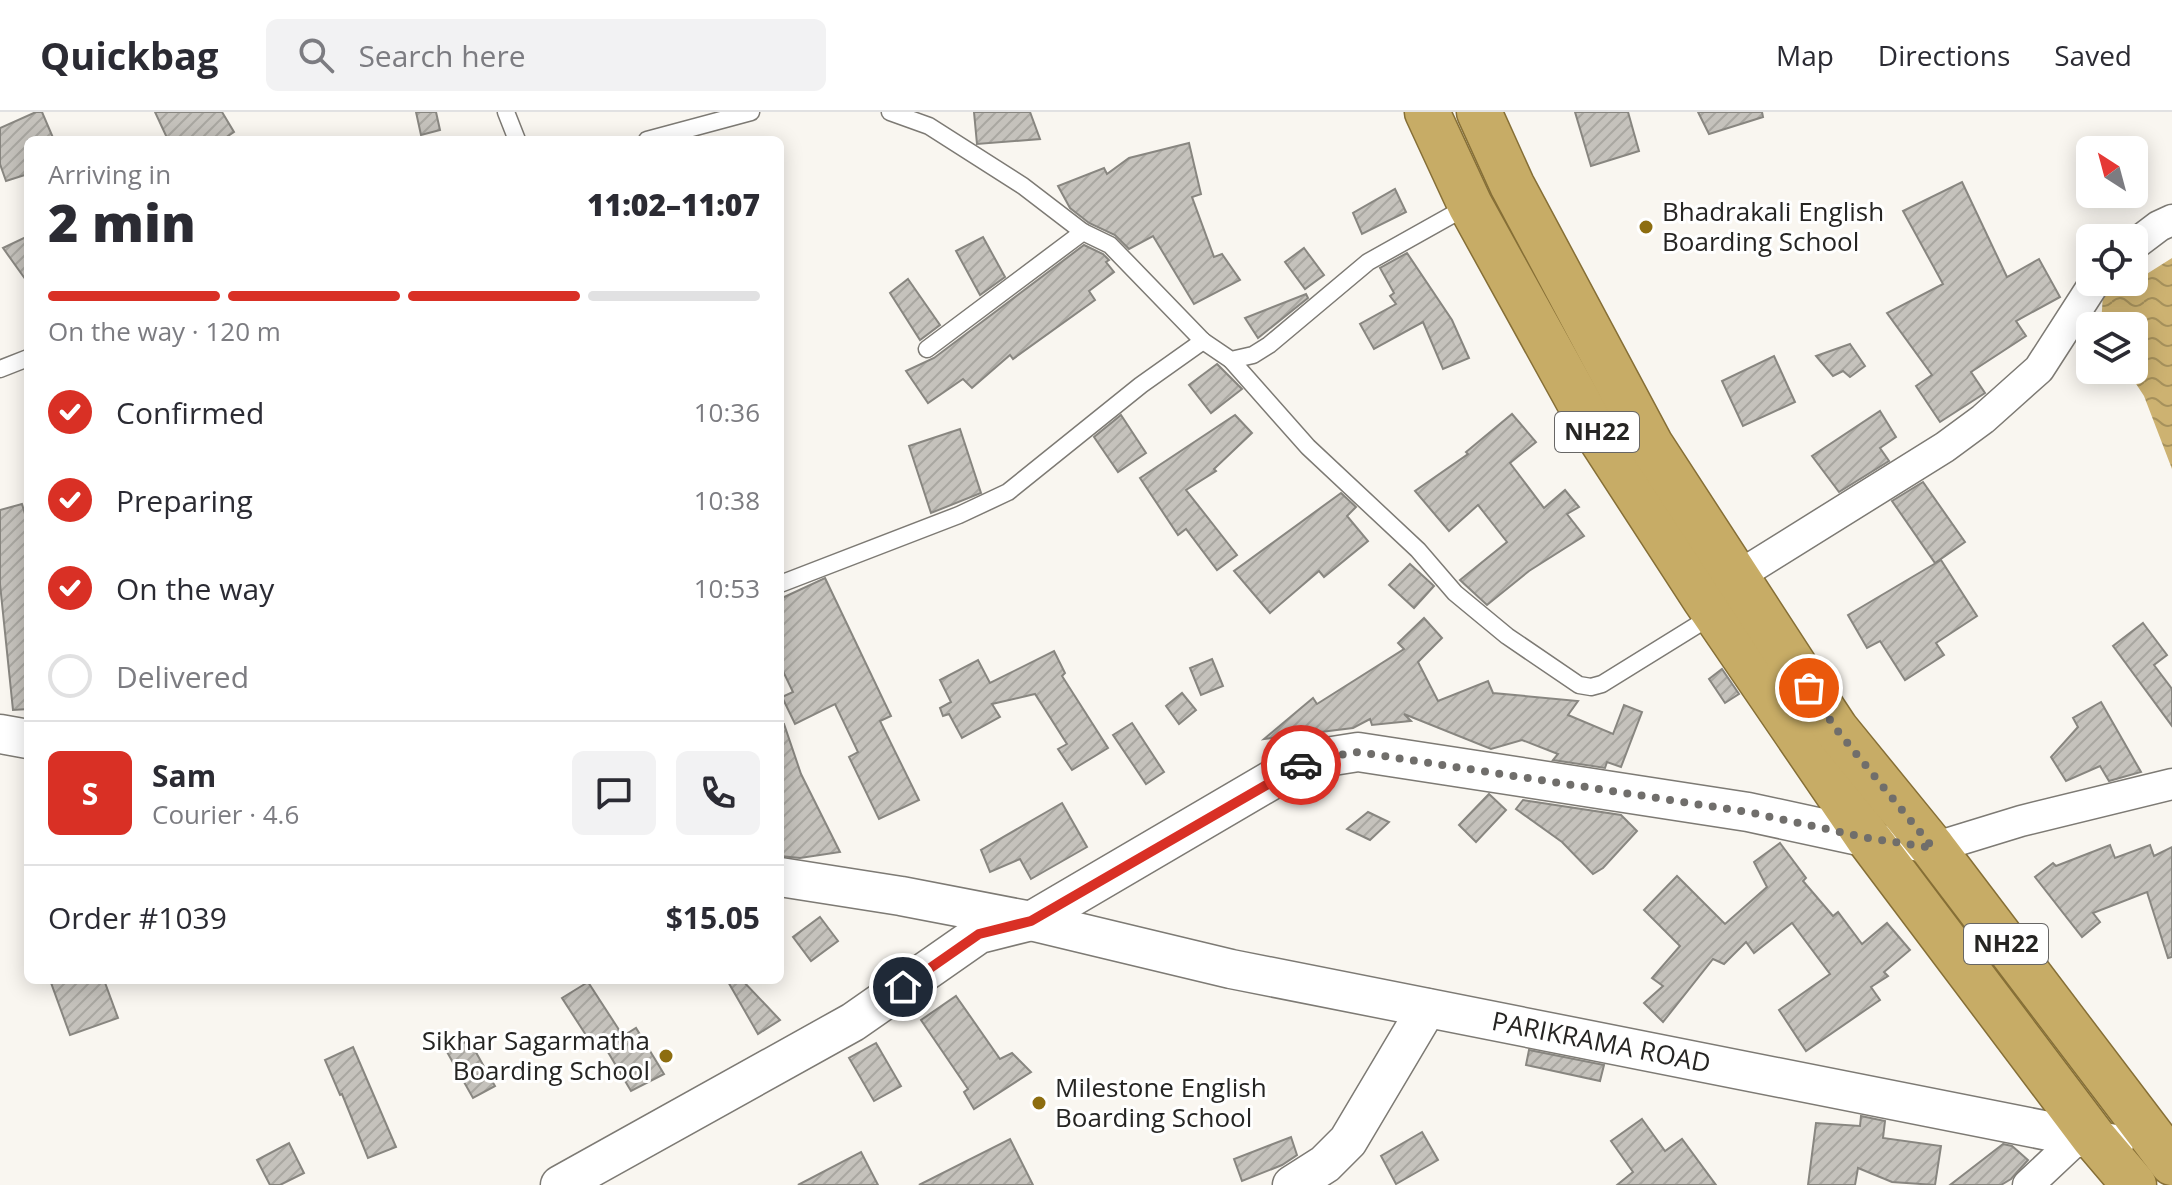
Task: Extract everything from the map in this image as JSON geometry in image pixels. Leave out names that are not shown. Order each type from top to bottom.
[{"type":"highway","name":"NH22","points":[[1427,112],[1470,205],[1591,424],[1718,596],[1868,838]]},
{"type":"highway","name":"NH22","points":[[1479,112],[1512,185],[1651,445],[1718,596],[1836,729],[1933,848],[2171,1161]]},
{"type":"highway","points":[[1868,838],[2086,1138],[2134,1185]]},
{"type":"street","points":[[2148,234],[2172,220]]},
{"type":"street","points":[[1718,596],[1983,419],[2039,369],[2086,296]]},
{"type":"street","points":[[0,734],[24,738]]},
{"type":"street","points":[[560,1185],[853,1022],[979,934],[1031,921],[1292,768],[1320,758],[1358,752],[1748,812],[1868,838],[1933,848],[2021,821],[2172,784]]},
{"type":"street","name":"PARIKRAMA ROAD","points":[[784,878],[1031,921],[1231,969],[2086,1138],[2171,1161]]},
{"type":"street","points":[[1292,1185],[1325,1164],[1348,1141],[1427,1008]]},
{"type":"street","points":[[2028,1185],[2086,1138]]},
{"type":"lane","points":[[506,112],[515,136]]},
{"type":"lane","points":[[657,136],[703,117],[751,112]]},
{"type":"lane","points":[[890,112],[929,126],[1023,186],[1083,232],[1110,245],[1203,341],[1231,360],[1308,447],[1418,550],[1455,593],[1507,636],[1579,685],[1591,687],[1602,684],[1718,596]]},
{"type":"lane","points":[[1231,360],[1253,355],[1269,345],[1368,262],[1470,205]]},
{"type":"lane","points":[[927,349],[1083,232]]},
{"type":"lane","points":[[784,582],[959,515],[1008,492],[1141,385],[1203,341]]},
{"type":"lane","points":[[0,369],[24,360]]},
{"type":"water","points":[[2172,258],[2172,469],[2144,396],[2136,384],[2148,384],[2148,312],[2102,312],[2103,296],[2148,296],[2148,273]]},
{"type":"building","points":[[42,112],[52,136],[24,136],[24,175],[6,181],[0,164],[0,128]]},
{"type":"building","points":[[155,112],[222,112],[234,132],[228,136],[166,136]]},
{"type":"building","points":[[416,112],[436,112],[440,130],[421,135]]},
{"type":"building","points":[[974,112],[1030,112],[1040,139],[977,144]]},
{"type":"building","points":[[1575,112],[1628,112],[1639,151],[1591,166]]},
{"type":"building","points":[[1698,112],[1762,112],[1763,117],[1709,134]]},
{"type":"building","points":[[1189,143],[1201,194],[1192,197],[1214,257],[1222,254],[1240,280],[1194,304],[1153,236],[1129,249],[1115,235],[1089,223],[1070,208],[1058,186],[1104,168],[1107,174],[1129,158]]},
{"type":"building","points":[[1962,182],[2007,277],[2039,259],[2060,297],[2016,321],[2026,336],[1971,372],[1985,393],[1940,422],[1916,386],[1932,375],[1887,313],[1943,284],[1903,211]]},
{"type":"building","points":[[1395,189],[1406,212],[1362,234],[1353,213]]},
{"type":"building","points":[[983,237],[1005,277],[980,295],[956,251]]},
{"type":"building","points":[[24,238],[24,277],[3,248]]},
{"type":"building","points":[[1084,245],[1103,254],[1114,272],[1089,291],[1095,300],[1013,359],[1010,355],[972,388],[963,379],[928,403],[906,371],[934,358]]},
{"type":"building","points":[[1304,248],[1324,275],[1305,289],[1285,262]]},
{"type":"building","points":[[1407,253],[1452,320],[1469,358],[1443,369],[1423,322],[1374,349],[1360,324],[1396,304],[1390,296],[1394,293],[1380,268]]},
{"type":"building","points":[[908,279],[940,325],[920,340],[890,293]]},
{"type":"building","points":[[1306,294],[1308,298],[1258,338],[1245,318]]},
{"type":"building","points":[[1850,344],[1865,366],[1850,377],[1843,371],[1833,376],[1816,356]]},
{"type":"building","points":[[1774,356],[1795,402],[1743,426],[1722,381]]},
{"type":"building","points":[[1217,364],[1242,389],[1211,413],[1189,385]]},
{"type":"building","points":[[1880,411],[1896,437],[1880,448],[1889,461],[1839,492],[1812,456]]},
{"type":"building","points":[[1512,414],[1536,442],[1510,463],[1544,508],[1565,490],[1579,507],[1567,514],[1584,536],[1529,571],[1487,605],[1460,580],[1507,542],[1478,505],[1449,531],[1415,491],[1468,454],[1466,452]]},
{"type":"building","points":[[1121,415],[1146,453],[1118,472],[1094,437]]},
{"type":"building","points":[[1235,415],[1252,433],[1214,469],[1216,471],[1186,490],[1237,555],[1217,570],[1186,529],[1178,535],[1140,478]]},
{"type":"building","points":[[960,429],[981,493],[931,513],[909,446]]},
{"type":"building","points":[[1923,482],[1965,542],[1935,563],[1892,501]]},
{"type":"building","points":[[1341,493],[1356,507],[1347,516],[1368,541],[1324,577],[1319,571],[1270,613],[1234,571]]},
{"type":"building","points":[[22,504],[24,511],[24,709],[13,710],[0,584],[0,510]]},
{"type":"building","points":[[1941,560],[1977,616],[1936,643],[1944,655],[1905,680],[1880,641],[1867,648],[1848,615]]},
{"type":"building","points":[[1410,564],[1434,586],[1414,608],[1389,585]]},
{"type":"building","points":[[825,578],[891,716],[880,721],[919,800],[879,819],[849,757],[858,752],[835,704],[795,724],[784,701],[784,696],[793,692],[784,673],[784,597]]},
{"type":"building","points":[[1424,618],[1442,638],[1418,662],[1438,701],[1488,681],[1493,693],[1578,701],[1568,715],[1613,734],[1624,705],[1642,712],[1621,767],[1607,762],[1605,768],[1553,760],[1558,754],[1522,740],[1491,749],[1404,714],[1411,721],[1372,725],[1370,719],[1353,728],[1264,739],[1313,698],[1317,704],[1404,649],[1398,643]]},
{"type":"building","points":[[2143,623],[2167,655],[2154,665],[2172,689],[2172,726],[2113,646]]},
{"type":"building","points":[[1054,651],[1065,673],[1062,676],[1108,748],[1072,770],[1058,749],[1067,744],[1035,694],[992,704],[1000,717],[962,738],[949,714],[943,716],[940,708],[951,702],[940,680],[978,660],[990,683]]},
{"type":"building","points":[[1212,659],[1223,686],[1201,695],[1190,668]]},
{"type":"building","points":[[1722,669],[1739,694],[1725,703],[1709,679]]},
{"type":"building","points":[[1182,693],[1196,710],[1179,724],[1166,706]]},
{"type":"building","points":[[2101,702],[2141,772],[2109,781],[2100,766],[2066,781],[2051,757],[2078,727],[2073,718]]},
{"type":"building","points":[[1132,723],[1164,772],[1146,784],[1113,735]]},
{"type":"building","points":[[784,724],[801,774],[840,852],[800,858],[784,856]]},
{"type":"building","points":[[1489,794],[1506,810],[1476,842],[1459,825]]},
{"type":"building","points":[[1523,800],[1621,815],[1637,831],[1603,868],[1593,874],[1562,842],[1516,809]]},
{"type":"building","points":[[1062,803],[1087,847],[1031,879],[1020,859],[990,872],[981,850]]},
{"type":"building","points":[[1368,812],[1389,822],[1370,840],[1347,829]]},
{"type":"building","points":[[1780,843],[1806,878],[1803,881],[1833,916],[1838,912],[1862,944],[1887,923],[1910,950],[1884,972],[1888,976],[1871,987],[1880,1000],[1806,1051],[1779,1010],[1830,974],[1792,923],[1754,953],[1746,942],[1724,964],[1713,959],[1663,1022],[1644,1003],[1663,986],[1652,978],[1680,946],[1644,910],[1677,876],[1725,924],[1767,887],[1754,862]]},
{"type":"building","points":[[2110,845],[2115,858],[2150,845],[2154,856],[2172,847],[2172,957],[2168,958],[2147,892],[2093,913],[2100,922],[2082,937],[2035,877],[2053,863],[2056,866]]},
{"type":"building","points":[[820,917],[838,941],[811,961],[793,937]]},
{"type":"building","points":[[51,984],[105,984],[118,1018],[70,1035]]},
{"type":"building","points":[[589,984],[623,1036],[636,1028],[664,1074],[631,1091],[602,1042],[593,1046],[562,998]]},
{"type":"building","points":[[729,984],[746,984],[780,1020],[758,1034]]},
{"type":"building","points":[[956,996],[1000,1059],[1012,1053],[1031,1072],[974,1109],[964,1092],[968,1089],[921,1020]]},
{"type":"building","points":[[469,1040],[495,1086],[473,1098],[447,1052]]},
{"type":"building","points":[[876,1043],[901,1086],[874,1101],[849,1058]]},
{"type":"building","points":[[353,1047],[396,1147],[368,1158],[325,1060]]},
{"type":"building","points":[[1529,1050],[1604,1065],[1600,1081],[1526,1065]]},
{"type":"building","points":[[1861,1116],[1885,1121],[1883,1138],[1941,1146],[1935,1185],[1892,1182],[1858,1168],[1855,1185],[1808,1185],[1816,1123],[1860,1126]]},
{"type":"building","points":[[1642,1119],[1665,1151],[1682,1139],[1716,1185],[1617,1185],[1633,1172],[1611,1141]]},
{"type":"building","points":[[1422,1132],[1438,1160],[1396,1184],[1381,1156]]},
{"type":"building","points":[[1291,1137],[1297,1155],[1282,1165],[1242,1181],[1234,1159]]},
{"type":"building","points":[[1010,1139],[1033,1185],[919,1185]]},
{"type":"building","points":[[289,1143],[304,1173],[280,1185],[270,1185],[257,1160]]},
{"type":"building","points":[[2003,1144],[2012,1146],[2028,1160],[2011,1179],[2001,1185],[1950,1185]]},
{"type":"building","points":[[861,1152],[878,1185],[798,1185]]},
{"type":"way so far","points":[[1301,765],[1320,758],[1358,752],[1748,812],[1868,838],[1933,848],[1836,729],[1809,688]]},
{"type":"place","name":"Bhadrakali English Boarding School","points":[[1646,227]]},
{"type":"place","name":"Sikhar Sagarmatha Boarding School","points":[[666,1056]]},
{"type":"place","name":"Milestone English Boarding School","points":[[1039,1103]]},
{"type":"route","points":[[903,987],[979,934],[1031,921],[1301,765]]}]
